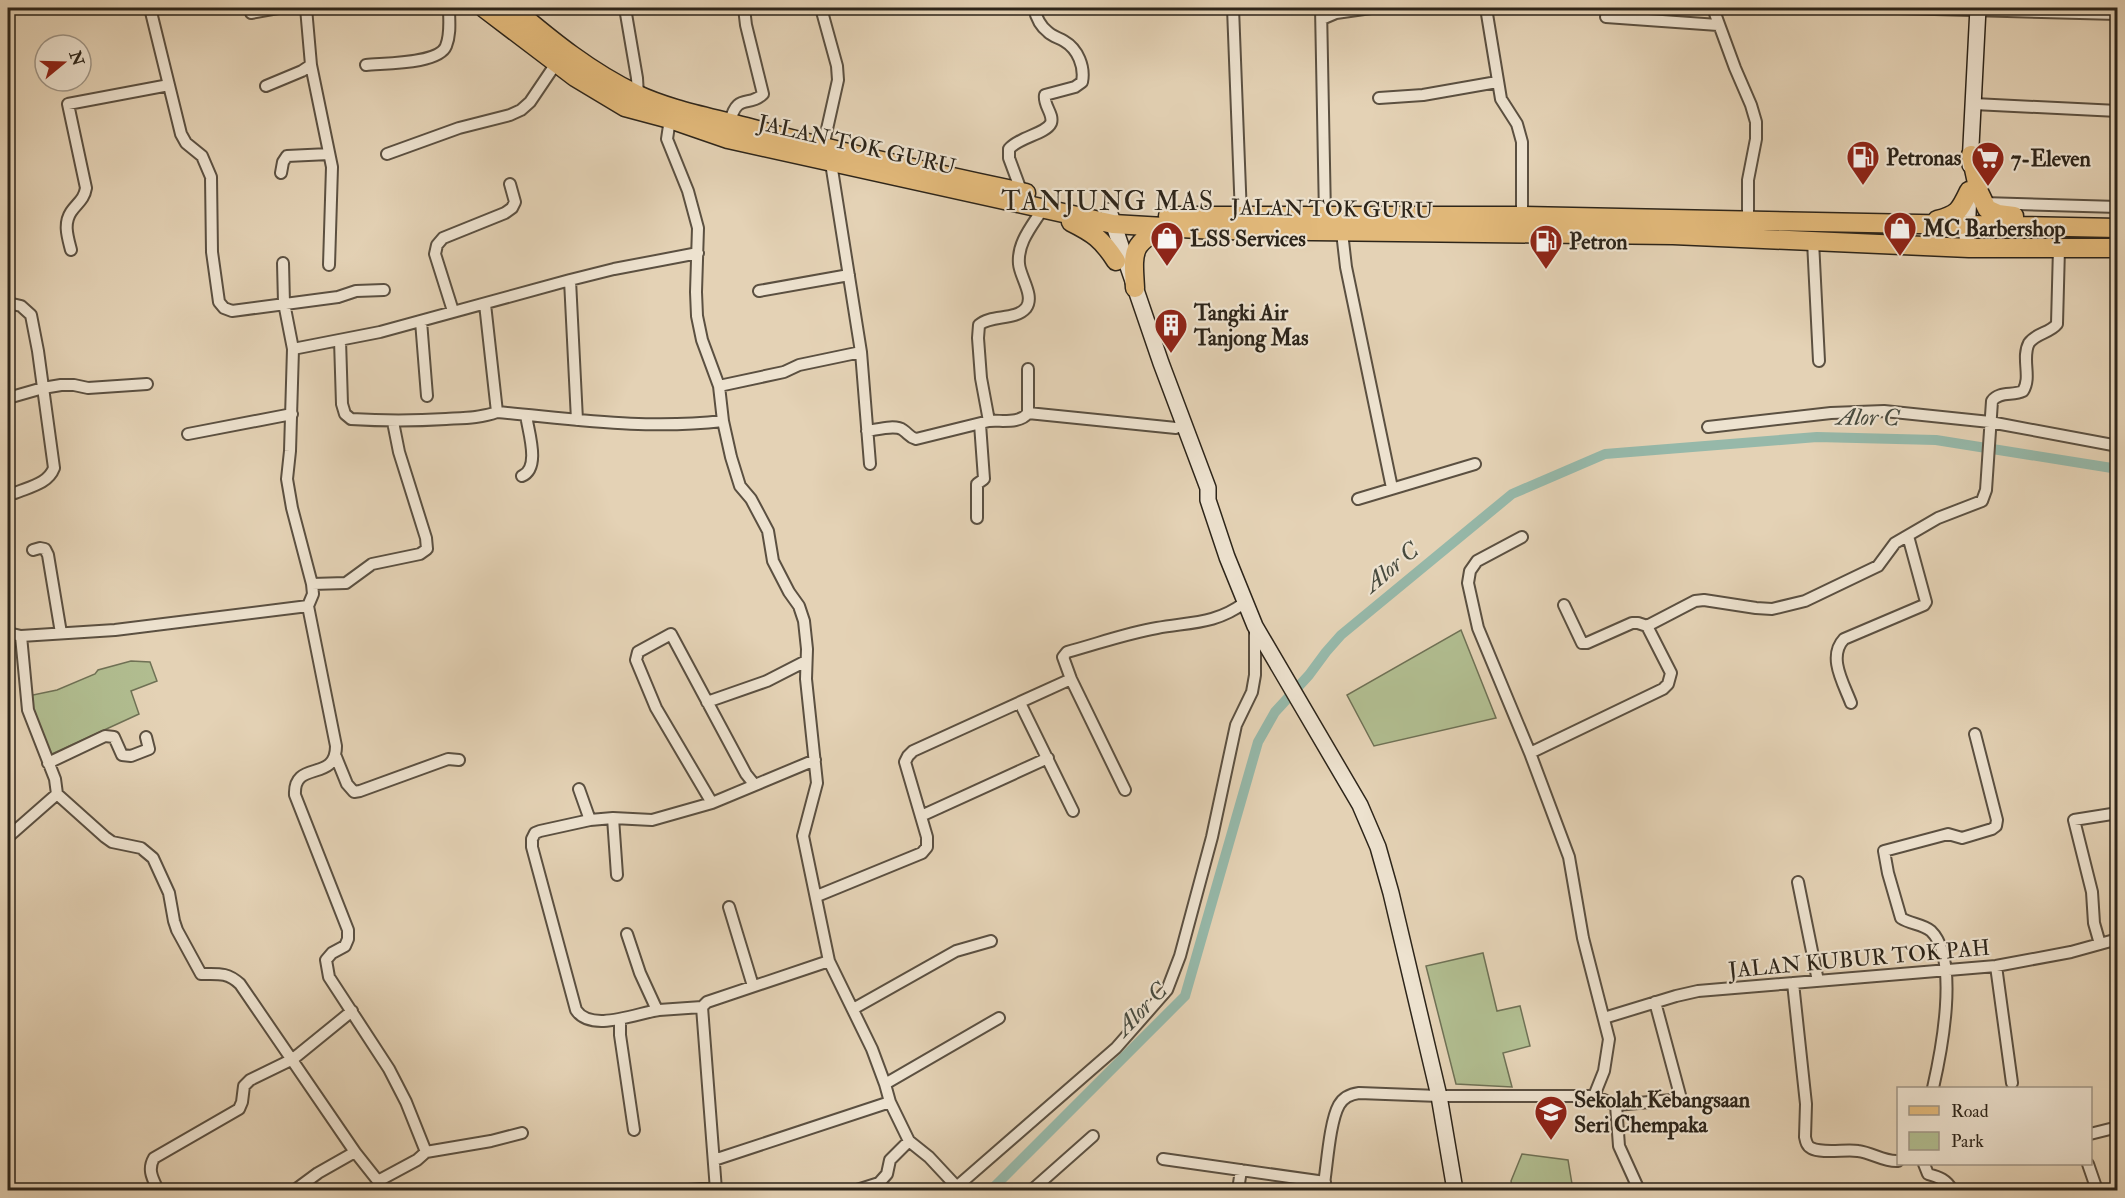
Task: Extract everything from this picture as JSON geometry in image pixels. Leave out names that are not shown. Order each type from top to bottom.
[{"type":"main road","name":"JALAN TOK GURU","points":[[484,8],[575,77],[625,107],[670,119],[728,139],[827,155],[1022,193],[1105,216],[1168,228],[1215,231],[1672,235],[1747,229],[1918,224],[1967,231],[2118,228]]},
{"type":"main road","name":"JALAN TOK GURU","points":[[513,8],[587,67],[638,95],[678,109],[730,122],[827,155],[1065,215],[1522,216],[1747,229],[1813,241],[1969,248],[2118,248]]},
{"type":"main road","points":[[1967,231],[1976,197],[1971,155],[1978,9]]},
{"type":"main road","points":[[1918,224],[1955,215],[1976,197]]},
{"type":"main road","points":[[1976,197],[1987,209],[1998,214],[2081,227]]},
{"type":"main road","points":[[1065,215],[1069,221],[1093,233],[1102,241],[1116,261]]},
{"type":"main road","points":[[1105,216],[1116,261],[1198,487],[1208,500],[1244,603],[1270,654],[1360,805],[1378,847],[1439,1096],[1455,1191]]},
{"type":"main road","points":[[1105,216],[1135,288],[1208,488],[1208,500]]},
{"type":"main road","points":[[1135,288],[1134,262],[1139,243],[1145,237],[1168,228]]},
{"type":"main road","points":[[1747,229],[1813,232],[1967,231],[2118,239]]},
{"type":"street","points":[[150,8],[186,143],[202,156],[208,165],[211,177],[212,252],[219,302],[224,308],[232,311],[261,309],[284,303],[338,297],[366,289],[384,290]]},
{"type":"street","points":[[252,13],[278,8]]},
{"type":"street","points":[[306,8],[311,65],[332,167],[329,265]]},
{"type":"street","points":[[366,65],[430,59],[440,55],[446,48],[449,37],[449,8]]},
{"type":"street","points":[[730,122],[737,105],[742,101],[759,98],[763,94],[744,8]]},
{"type":"street","points":[[821,8],[837,66],[838,80],[827,155],[861,352],[870,464]]},
{"type":"street","points":[[1022,193],[1009,158],[1009,149],[1015,142],[1046,130],[1051,123],[1051,117],[1043,99],[1044,95],[1075,87],[1082,82],[1083,75],[1075,50],[1067,42],[1049,33],[1041,24],[1034,8]]},
{"type":"street","points":[[1233,8],[1241,216]]},
{"type":"street","points":[[1322,8],[1326,216]]},
{"type":"street","points":[[1322,20],[1336,13],[1371,8]]},
{"type":"street","points":[[1486,8],[1501,99],[1517,124],[1522,142],[1522,216]]},
{"type":"street","points":[[1713,8],[1756,122],[1756,139],[1748,180],[1747,229]]},
{"type":"street","points":[[1898,8],[2065,10],[2118,15]]},
{"type":"street","points":[[625,9],[638,95]]},
{"type":"street","points":[[1606,17],[1718,25]]},
{"type":"street","points":[[387,154],[459,128],[521,110],[530,102],[556,62]]},
{"type":"street","points":[[266,87],[311,65]]},
{"type":"street","points":[[1379,98],[1423,95],[1497,82]]},
{"type":"street","points":[[71,250],[67,227],[68,218],[84,197],[86,188],[68,104],[169,85]]},
{"type":"street","points":[[1974,104],[2118,111]]},
{"type":"street","points":[[670,119],[667,139],[695,212],[698,228],[697,316],[702,340],[719,386],[723,421],[740,486],[760,514],[768,531],[773,561],[799,606],[804,621],[807,649],[806,679],[817,783],[803,836],[829,961],[872,1049],[890,1102],[909,1141],[929,1157],[955,1189],[1116,1048],[1167,990],[1180,956],[1212,837],[1236,725],[1252,692],[1255,675],[1255,626]]},
{"type":"street","points":[[281,173],[287,156],[329,154]]},
{"type":"street","points":[[453,311],[435,254],[437,245],[443,238],[512,208],[515,202],[510,184]]},
{"type":"street","points":[[1976,197],[2118,207]]},
{"type":"street","points":[[977,518],[977,484],[984,479],[985,422],[978,338],[979,325],[984,321],[1013,315],[1028,306],[1029,296],[1019,263],[1020,250],[1042,210]]},
{"type":"street","points":[[1342,232],[1346,267],[1392,488]]},
{"type":"street","points":[[1813,241],[1819,361]]},
{"type":"street","points":[[1647,626],[1695,601],[1704,600],[1772,609],[1805,601],[1878,566],[1894,544],[1938,518],[1982,501],[1986,490],[1992,401],[1995,397],[2018,393],[2025,388],[2028,345],[2037,336],[2054,328],[2057,324],[2059,248]]},
{"type":"street","points":[[293,349],[380,332],[570,280],[698,253]]},
{"type":"street","points":[[283,263],[284,303],[293,349],[292,414],[287,479],[292,508],[312,584],[313,594],[308,606],[334,733],[336,757],[347,784],[354,792],[360,792],[448,759],[459,760]]},
{"type":"street","points":[[759,291],[849,275]]},
{"type":"street","points":[[570,280],[577,420]]},
{"type":"street","points":[[8,303],[21,306],[31,315],[37,341],[54,468],[51,476],[42,482],[15,493]]},
{"type":"street","points":[[485,304],[497,412]]},
{"type":"street","points":[[421,321],[427,396]]},
{"type":"street","points":[[340,340],[342,404],[345,414],[351,419],[393,422],[487,416],[497,412],[605,424],[661,426],[723,421]]},
{"type":"street","points":[[719,386],[861,352]]},
{"type":"street","points":[[1028,369],[1028,413]]},
{"type":"street","points":[[8,398],[43,388],[74,385],[88,388],[147,384]]},
{"type":"street","points":[[1708,427],[1831,413],[1884,411],[2118,446]]},
{"type":"street","points":[[867,431],[897,427],[915,440],[985,422],[1020,420],[1028,413],[1176,428]]},
{"type":"street","points":[[188,434],[292,414]]},
{"type":"street","points":[[522,476],[528,474],[531,469],[532,456],[526,415]]},
{"type":"street","points":[[312,584],[346,583],[372,564],[420,554],[427,549],[426,538],[399,452],[393,422]]},
{"type":"street","points":[[1358,498],[1474,464]]},
{"type":"street","points":[[1851,704],[1838,668],[1836,650],[1839,645],[1844,639],[1924,605],[1926,602],[1908,536]]},
{"type":"street","points":[[1522,537],[1477,561],[1470,571],[1468,584],[1478,628],[1530,753],[1569,857],[1583,938],[1609,1039],[1604,1071],[1594,1096]]},
{"type":"street","points":[[33,550],[45,549],[48,555],[61,633]]},
{"type":"street","points":[[1125,790],[1071,679],[1063,657],[1067,652],[1156,628],[1218,618],[1231,613],[1244,603]]},
{"type":"street","points":[[1530,753],[1663,689],[1668,684],[1670,669],[1647,626],[1638,623],[1625,625],[1587,643],[1582,643],[1564,605]]},
{"type":"street","points":[[8,633],[21,636],[116,630],[308,606]]},
{"type":"street","points":[[712,803],[656,708],[636,660],[638,652],[670,634],[746,774],[754,784]]},
{"type":"street","points":[[21,636],[28,710],[55,779],[57,794],[112,842],[141,848],[153,858],[169,893],[177,930],[201,974],[224,973],[232,976],[240,984],[380,1186],[426,1152],[491,1141],[522,1133]]},
{"type":"street","points":[[707,702],[767,681],[806,662]]},
{"type":"street","points":[[817,896],[922,853],[927,847],[927,837],[907,770],[908,756],[926,744],[1071,679]]},
{"type":"street","points":[[1020,703],[1073,811]]},
{"type":"street","points":[[1933,1087],[1945,1029],[1946,969],[1939,942],[1932,932],[1902,918],[1888,873],[1884,851],[1948,834],[1962,838],[1996,826],[1997,820],[1975,734]]},
{"type":"street","points":[[48,763],[105,736],[114,737],[122,754],[131,756],[149,749],[146,736]]},
{"type":"street","points":[[336,757],[325,767],[304,774],[295,787],[295,795],[348,930],[345,946],[332,953],[326,960],[328,977],[389,1069],[406,1102],[426,1152]]},
{"type":"street","points":[[921,816],[1048,758]]},
{"type":"street","points":[[815,759],[712,803],[652,820],[613,818],[590,820],[535,833],[532,847],[576,1010],[587,1020],[620,1020],[657,1010],[702,1007],[707,1002],[829,961]]},
{"type":"street","points":[[579,789],[590,820]]},
{"type":"street","points":[[8,837],[57,794]]},
{"type":"street","points":[[2100,944],[2094,923],[2092,892],[2074,820],[2118,813]]},
{"type":"street","points":[[613,818],[617,875]]},
{"type":"street","points":[[1798,882],[1818,981]]},
{"type":"street","points":[[729,907],[753,986]]},
{"type":"street","points":[[627,934],[640,973],[657,1010]]},
{"type":"street","name":"JALAN KUBUR TOK PAH","points":[[1604,1018],[1655,1002],[1698,992],[1996,966],[2071,952],[2118,939]]},
{"type":"street","points":[[853,1009],[956,951],[991,941]]},
{"type":"street","points":[[1996,966],[2012,1083]]},
{"type":"street","points":[[1793,983],[1804,1080],[1807,1144],[1817,1150],[1857,1151],[1869,1153],[1889,1162],[1897,1161]]},
{"type":"street","points":[[1162,1159],[1241,1170],[1324,1186],[1333,1123],[1340,1104],[1350,1094],[1594,1096],[1616,1105],[1672,1100],[1680,1095],[1655,1002]]},
{"type":"street","points":[[688,1191],[716,1189],[702,1007]]},
{"type":"street","points":[[158,1191],[151,1175],[150,1165],[153,1158],[239,1109],[244,1086],[250,1080],[293,1059],[352,1011]]},
{"type":"street","points":[[885,1084],[999,1018]]},
{"type":"street","points":[[620,1020],[620,1035],[634,1130]]},
{"type":"street","points":[[714,1160],[890,1102]]},
{"type":"street","points":[[1616,1105],[1619,1146],[1639,1191]]},
{"type":"street","points":[[2092,1134],[2118,1127]]},
{"type":"street","points":[[1032,1191],[1094,1136]]},
{"type":"street","points":[[857,1191],[879,1183],[887,1174],[890,1160],[909,1141]]},
{"type":"street","points":[[295,1191],[318,1173],[355,1152]]},
{"type":"street","points":[[1924,1165],[1928,1174],[1941,1178],[1949,1184],[1953,1191]]},
{"type":"street","points":[[2088,1165],[2097,1191]]},
{"type":"street","points":[[1238,1191],[1241,1170]]},
{"type":"green space","points":[[1461,630],[1496,718],[1374,746],[1347,695]]},
{"type":"green space","points":[[131,661],[150,662],[157,681],[131,691],[139,714],[52,754],[48,752],[28,696],[57,690],[95,674],[98,670]]},
{"type":"green space","points":[[1483,953],[1497,1011],[1520,1006],[1530,1046],[1503,1053],[1512,1087],[1456,1084],[1426,966]]},
{"type":"green space","points":[[1522,1154],[1568,1160],[1573,1190],[1513,1190],[1511,1181]]},
{"type":"waterway","name":"Alor C","points":[[991,1190],[1185,996],[1258,742],[1275,712],[1341,635],[1512,494],[1605,454],[1817,437],[1936,440],[2118,469]]},
{"type":"place","name":"Petronas","points":[[1863,186]]},
{"type":"place","name":"7-Eleven","points":[[1988,187]]},
{"type":"place","name":"MC Barbershop","points":[[1900,257]]},
{"type":"place","name":"LSS Services","points":[[1167,267]]},
{"type":"place","name":"Petron","points":[[1546,270]]},
{"type":"place","name":"Tangki Air Tanjong Mas","points":[[1171,354]]},
{"type":"place","name":"Sekolah Kebangsaan Seri Chempaka","points":[[1551,1141]]},
{"type":"district","name":"TANJUNG MAS","points":[[1108,201]]}]
